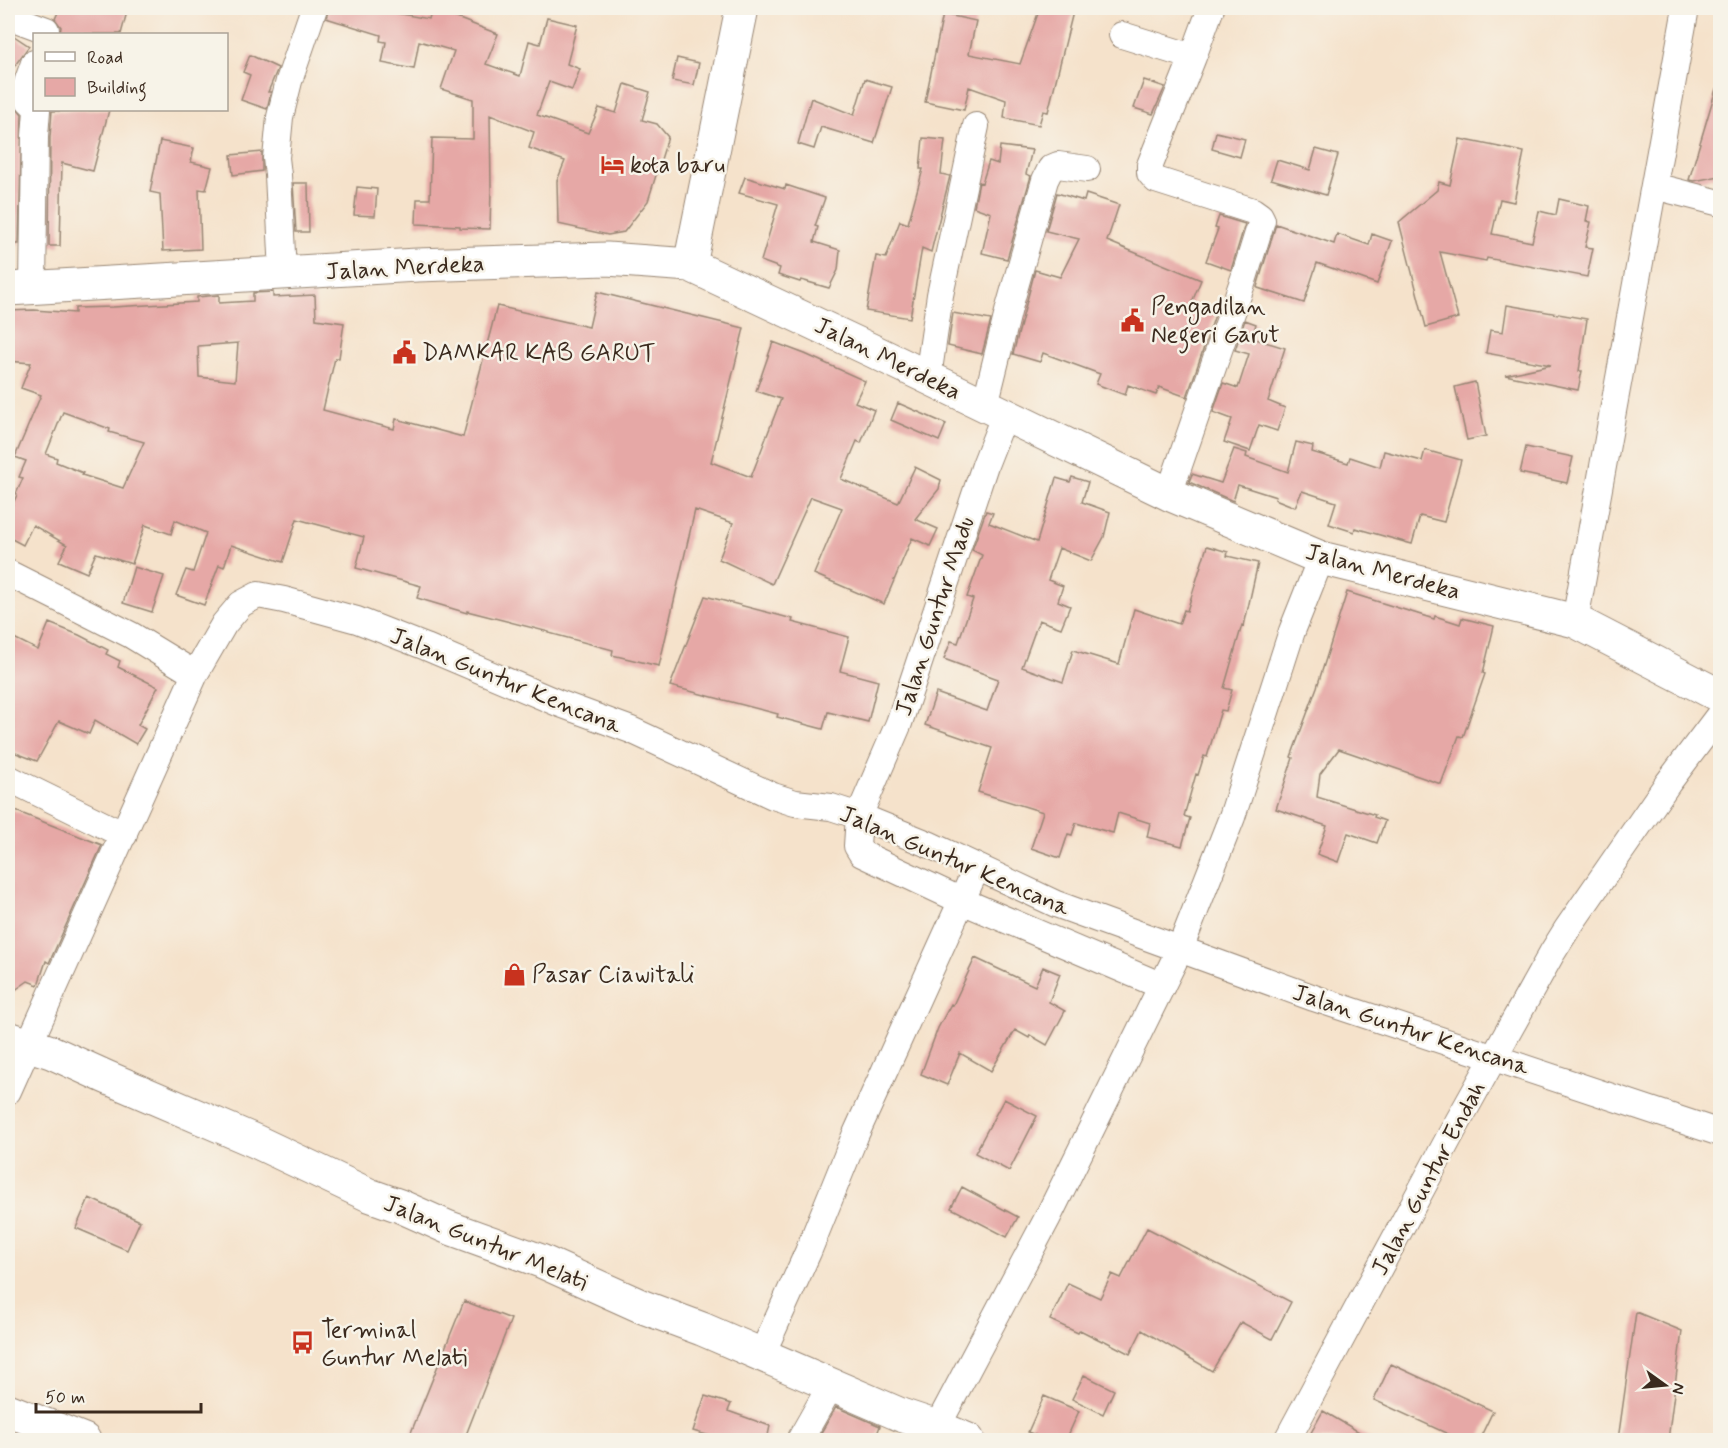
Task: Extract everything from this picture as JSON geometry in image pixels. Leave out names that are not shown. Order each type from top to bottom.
[{"type":"street","points":[[283,273],[276,158],[280,117],[289,81],[314,8]]},
{"type":"street","points":[[690,265],[742,8]]},
{"type":"street","points":[[1169,494],[1262,220],[1253,211],[1156,180],[1150,173],[1150,165],[1211,8]]},
{"type":"street","points":[[1575,621],[1686,8]]},
{"type":"street","points":[[8,16],[48,24]]},
{"type":"street","points":[[1122,35],[1193,57]]},
{"type":"street","points":[[33,66],[25,92],[26,97],[33,104]]},
{"type":"street","points":[[20,288],[37,111]]},
{"type":"street","points":[[928,377],[940,295],[976,126]]},
{"type":"street","name":"Jalan Guntur Madu","points":[[962,901],[862,854],[857,846],[859,816],[899,723],[911,681],[985,465],[1009,308],[1045,180],[1051,168],[1058,165],[1087,169]]},
{"type":"street","points":[[1654,186],[1720,203]]},
{"type":"street","name":"Jalan Merdeka","points":[[20,288],[417,266],[607,259],[690,265],[1169,494],[1321,558],[1575,621],[1720,696]]},
{"type":"street","points":[[937,1426],[1047,1219],[1179,949],[1232,817],[1292,631],[1321,558]]},
{"type":"street","points":[[8,573],[131,635],[195,674]]},
{"type":"street","name":"Jalan Guntur Kencana","points":[[8,1091],[19,1041],[124,835],[195,674],[224,624],[241,604],[258,595],[357,620],[426,646],[550,700],[631,730],[773,796],[795,803],[831,807],[859,816],[928,844],[1056,904],[1314,998],[1720,1133]]},
{"type":"street","name":"Jalan Guntur Endah","points":[[1287,1440],[1450,1136],[1567,929],[1668,783],[1720,714]]},
{"type":"street","points":[[8,778],[124,835]]},
{"type":"street","points":[[762,1354],[808,1252],[855,1136],[977,867]]},
{"type":"street","points":[[962,901],[1162,986]]},
{"type":"street","name":"Jalan Guntur Melati","points":[[19,1041],[51,1052],[255,1141],[369,1195],[447,1227],[541,1261],[643,1307],[762,1354],[901,1415],[937,1426],[968,1440]]},
{"type":"street","points":[[800,1440],[831,1385]]},
{"type":"street","points":[[8,1410],[84,1440]]},
{"type":"building","points":[[60,8],[128,8],[121,33],[60,33],[61,27],[55,19]]},
{"type":"building","points":[[329,8],[367,8],[429,19],[432,8],[451,8],[449,15],[498,34],[486,64],[520,76],[529,41],[540,44],[547,18],[577,25],[567,64],[580,69],[572,90],[549,82],[537,115],[588,133],[599,108],[616,113],[625,84],[650,92],[642,120],[657,124],[668,137],[648,201],[624,232],[608,235],[558,224],[557,181],[565,161],[529,148],[534,132],[490,115],[490,229],[416,224],[417,199],[430,199],[432,138],[473,139],[473,99],[441,89],[454,51],[419,41],[414,69],[382,63],[386,42],[380,41],[381,35],[326,18]]},
{"type":"building","points":[[1040,8],[1074,8],[1048,112],[1043,111],[1039,125],[1004,118],[1006,100],[969,87],[964,110],[925,102],[943,14],[976,21],[969,54],[1020,64]]},
{"type":"building","points":[[8,32],[29,46],[8,75]]},
{"type":"building","points":[[250,55],[278,68],[268,92],[271,92],[267,109],[241,100],[250,75],[243,72]]},
{"type":"building","points":[[677,58],[699,63],[694,85],[672,81]]},
{"type":"building","points":[[865,79],[892,87],[874,143],[821,127],[814,149],[798,144],[811,98],[854,115]]},
{"type":"building","points":[[1144,80],[1165,87],[1153,114],[1134,108]]},
{"type":"building","points":[[1716,89],[1720,90],[1720,176],[1689,180]]},
{"type":"building","points":[[8,102],[13,103],[22,114],[19,244],[8,244]]},
{"type":"building","points":[[52,111],[109,111],[93,171],[62,163],[60,246],[49,246]]},
{"type":"building","points":[[1216,132],[1245,139],[1240,157],[1212,149]]},
{"type":"building","points":[[923,138],[945,140],[941,174],[950,176],[931,252],[922,248],[910,318],[866,311],[876,256],[886,258],[900,221],[908,224],[923,169],[920,169]]},
{"type":"building","points":[[1460,139],[1524,152],[1514,202],[1500,199],[1492,234],[1532,242],[1539,211],[1556,215],[1559,199],[1589,206],[1586,221],[1591,222],[1585,247],[1593,248],[1587,277],[1487,258],[1486,261],[1440,252],[1458,318],[1426,327],[1399,222],[1437,190],[1439,182],[1450,185]]},
{"type":"building","points":[[160,141],[194,148],[191,162],[212,167],[206,190],[199,189],[201,249],[163,251],[160,194],[150,192]]},
{"type":"building","points":[[1000,146],[1032,150],[1026,174],[1031,176],[1007,259],[982,253],[991,213],[974,207],[979,182],[982,183],[989,161],[998,164]]},
{"type":"building","points":[[1316,149],[1338,155],[1326,195],[1271,179],[1277,160],[1310,170]]},
{"type":"building","points":[[262,152],[262,171],[233,175],[231,155]]},
{"type":"building","points":[[745,177],[785,189],[786,185],[825,198],[815,226],[818,227],[814,242],[840,250],[838,270],[829,288],[778,275],[780,268],[761,261],[778,204],[739,193]]},
{"type":"building","points":[[293,183],[308,183],[309,232],[296,232]]},
{"type":"building","points":[[357,187],[377,189],[375,216],[354,215]]},
{"type":"building","points":[[1057,193],[1084,201],[1086,194],[1119,205],[1107,241],[1201,280],[1192,302],[1216,312],[1187,397],[1159,387],[1156,395],[1128,385],[1125,395],[1096,384],[1100,374],[1043,353],[1040,362],[1013,354],[1035,270],[1060,277],[1079,239],[1046,231]]},
{"type":"building","points":[[1219,216],[1245,224],[1231,270],[1206,261],[1218,229],[1215,228]]},
{"type":"building","points":[[1276,224],[1334,244],[1337,234],[1369,245],[1372,234],[1392,241],[1377,284],[1317,263],[1304,303],[1258,288]]},
{"type":"building","points":[[273,292],[273,297],[315,295],[316,319],[344,323],[339,358],[335,358],[323,410],[394,429],[396,419],[463,437],[497,306],[589,327],[597,292],[744,328],[711,462],[751,477],[781,399],[756,391],[773,342],[865,381],[855,402],[874,410],[861,443],[857,441],[841,479],[898,503],[915,467],[941,480],[939,489],[915,519],[938,529],[930,546],[912,538],[884,604],[814,574],[842,508],[811,497],[772,584],[719,559],[733,523],[695,510],[659,666],[612,655],[613,650],[549,632],[467,611],[467,613],[417,598],[421,586],[356,568],[364,537],[297,519],[283,562],[231,545],[224,567],[219,565],[204,605],[176,595],[186,570],[193,572],[206,533],[175,520],[171,534],[145,525],[132,564],[96,553],[87,573],[59,561],[67,545],[33,525],[23,545],[8,537],[8,514],[23,478],[19,477],[26,461],[15,457],[41,395],[21,388],[31,363],[8,361],[8,311],[75,313],[75,308],[197,302],[197,297],[219,295],[219,303],[253,301],[253,293]],"holes":[[[238,343],[235,381],[199,377],[198,346]],[[63,412],[110,429],[109,432],[144,442],[123,488],[82,475],[83,473],[56,462],[57,458],[46,454]]]},
{"type":"building","points":[[1507,305],[1587,319],[1578,390],[1505,375],[1551,365],[1486,353],[1490,330],[1503,332]]},
{"type":"building","points":[[953,313],[991,320],[982,354],[948,346]]},
{"type":"building","points":[[1245,320],[1256,324],[1252,338],[1285,348],[1268,401],[1285,408],[1277,431],[1259,425],[1250,451],[1224,442],[1232,419],[1213,412],[1223,383],[1238,388],[1249,354],[1235,350]]},
{"type":"building","points":[[1475,382],[1486,436],[1467,440],[1455,387]]},
{"type":"building","points":[[898,403],[946,424],[939,441],[891,420]]},
{"type":"building","points":[[1296,442],[1313,446],[1312,452],[1348,463],[1350,457],[1380,467],[1384,451],[1422,461],[1425,450],[1461,460],[1444,522],[1420,516],[1412,544],[1355,528],[1354,532],[1329,524],[1336,502],[1302,491],[1295,507],[1275,499],[1276,497],[1238,485],[1233,501],[1189,482],[1192,474],[1221,483],[1234,449],[1247,453],[1246,457],[1288,472]]},
{"type":"building","points":[[1526,447],[1573,457],[1567,483],[1520,473]]},
{"type":"building","points":[[1072,477],[1088,482],[1082,502],[1110,512],[1104,537],[1091,561],[1059,548],[1048,580],[1063,586],[1058,601],[1070,606],[1061,628],[1039,620],[1022,667],[1063,682],[1073,650],[1119,664],[1134,609],[1179,624],[1184,610],[1187,611],[1207,546],[1228,552],[1227,556],[1258,563],[1244,626],[1242,625],[1224,688],[1232,690],[1226,711],[1221,710],[1207,757],[1204,756],[1198,775],[1196,774],[1184,816],[1190,818],[1182,846],[1147,837],[1150,823],[1118,813],[1113,833],[1076,823],[1072,835],[1068,834],[1060,858],[1031,848],[1043,812],[978,792],[992,748],[925,725],[936,693],[987,711],[998,679],[944,659],[951,641],[958,643],[973,599],[967,597],[982,555],[972,550],[986,511],[993,513],[989,523],[1037,542],[1056,478],[1070,482]]},
{"type":"building","points":[[134,567],[164,576],[152,612],[123,603]]},
{"type":"building","points":[[1347,592],[1434,619],[1435,616],[1460,624],[1462,618],[1494,626],[1483,673],[1485,674],[1463,737],[1459,736],[1441,784],[1339,749],[1320,774],[1317,797],[1375,815],[1374,817],[1385,821],[1377,843],[1348,833],[1338,862],[1317,854],[1327,826],[1276,809],[1293,758],[1291,757],[1317,687]]},
{"type":"building","points":[[705,596],[793,619],[792,622],[849,637],[840,671],[878,681],[868,722],[828,712],[823,729],[777,717],[778,714],[670,686]]},
{"type":"building","points":[[49,623],[108,650],[106,654],[120,661],[118,667],[158,687],[138,725],[145,729],[136,744],[95,720],[89,734],[59,721],[37,761],[8,750],[8,635],[38,650]]},
{"type":"building","points":[[8,808],[102,845],[49,963],[46,961],[38,985],[28,981],[8,995]]},
{"type":"building","points":[[975,958],[1035,986],[1043,967],[1060,974],[1049,1002],[1065,1011],[1047,1045],[1030,1035],[1029,1038],[1015,1030],[991,1071],[960,1053],[947,1085],[921,1074],[938,1028],[951,1004],[953,1005]]},
{"type":"building","points":[[1004,1099],[1037,1116],[1009,1171],[975,1153]]},
{"type":"building","points":[[962,1187],[1018,1217],[1007,1237],[951,1208]]},
{"type":"building","points":[[89,1198],[140,1221],[127,1250],[76,1228]]},
{"type":"building","points":[[1147,1228],[1291,1302],[1272,1339],[1241,1322],[1212,1371],[1142,1330],[1130,1354],[1080,1330],[1078,1333],[1050,1320],[1068,1283],[1100,1298],[1112,1274],[1121,1278]]},
{"type":"building","points":[[464,1301],[511,1319],[464,1440],[408,1440]]},
{"type":"building","points":[[1636,1312],[1682,1331],[1668,1440],[1618,1440]]},
{"type":"building","points":[[1391,1364],[1493,1411],[1479,1440],[1461,1440],[1374,1400]]},
{"type":"building","points":[[1084,1375],[1114,1390],[1103,1414],[1072,1399]]},
{"type":"building","points":[[705,1396],[731,1404],[728,1411],[770,1426],[767,1440],[724,1440],[693,1431]]},
{"type":"building","points":[[1044,1396],[1079,1411],[1066,1440],[1047,1440],[1028,1432]]},
{"type":"building","points":[[836,1407],[880,1426],[875,1440],[830,1440],[819,1436]]},
{"type":"building","points":[[1323,1411],[1373,1440],[1307,1440]]},
{"type":"place","name":"kota baru","points":[[612,164]]},
{"type":"place","name":"Pengadilan Negeri Garut","points":[[1133,320]]},
{"type":"place","name":"DAMKAR KAB GARUT","points":[[404,352]]},
{"type":"place","name":"Pasar Ciawitali","points":[[514,974]]},
{"type":"place","name":"Terminal Guntur Melati","points":[[303,1343]]}]
